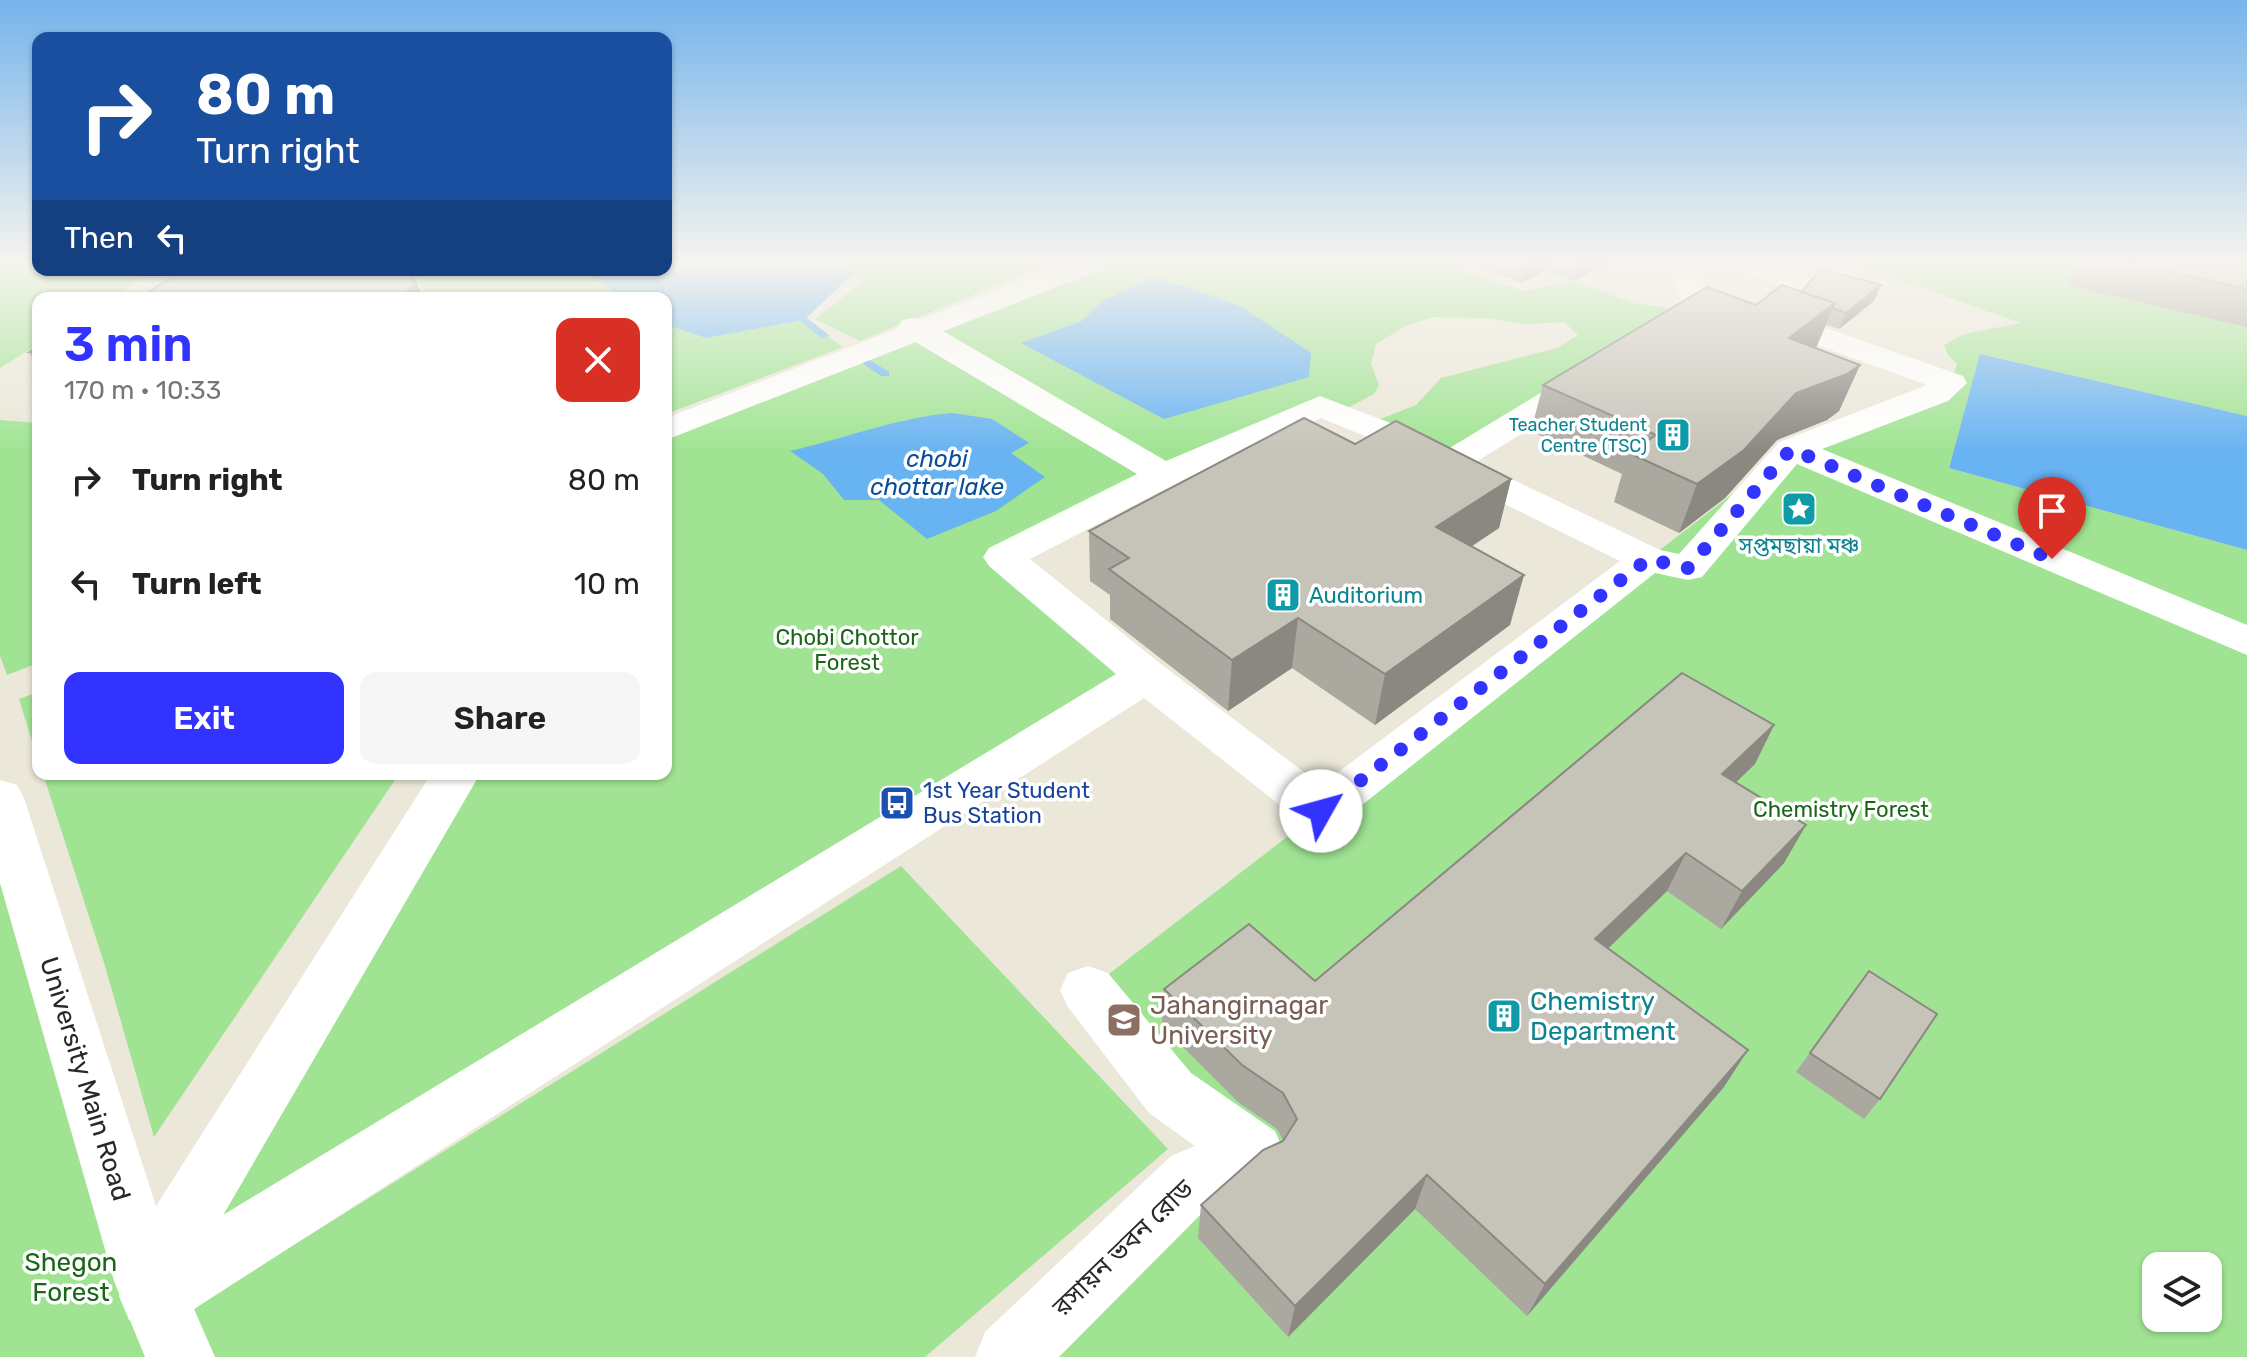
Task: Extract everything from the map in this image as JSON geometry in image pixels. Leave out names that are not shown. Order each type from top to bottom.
[{"type":"street","points":[[672,428],[925,325]]},
{"type":"street","points":[[672,419],[926,325]]},
{"type":"street","points":[[1449,463],[1675,325]]},
{"type":"street","points":[[1648,559],[1321,811],[1146,676],[1003,557],[1164,475],[1320,406],[1449,463],[1648,559],[1688,568],[1791,449],[1936,394],[1951,383],[1790,325]]},
{"type":"street","points":[[916,329],[1164,475]]},
{"type":"street","points":[[1791,449],[2247,641]]},
{"type":"street","points":[[150,1289],[1146,676]]},
{"type":"street","points":[[150,1289],[452,780]]},
{"type":"street","name":"University Main Road","points":[[0,798],[150,1289],[180,1357]]},
{"type":"street","name":"রসায়ন ভবন রোড","points":[[1010,1357],[1193,1178],[1253,1152],[1170,1093],[1088,990]]},
{"type":"green space","points":[[0,325],[32,325],[32,348],[0,368]]},
{"type":"green space","points":[[775,325],[812,325],[843,347],[672,412],[672,327],[706,338]]},
{"type":"green space","points":[[828,325],[898,325],[860,341]]},
{"type":"green space","name":"Chobi Chottor Forest","points":[[933,325],[1406,325],[1376,344],[1371,364],[1379,385],[1374,394],[1338,413],[1320,406],[1004,556],[1146,676],[148,1281],[180,1357],[0,1357],[0,798],[146,1278],[452,780],[672,780],[672,428]]},
{"type":"green space","name":"Chobi Chottor Forest","points":[[1568,325],[1648,325],[1441,459],[1365,425],[1416,405],[1441,378],[1557,348],[1578,335]]},
{"type":"green space","name":"Chemistry Forest","points":[[2009,325],[2247,325],[2247,416],[1981,354],[1949,468],[2247,550],[2247,1357],[1034,1357],[1253,1152],[1088,990],[1791,449],[1951,383],[1957,364],[1944,345],[1964,334]]},
{"type":"green space","points":[[0,420],[32,423],[32,665],[7,675],[0,656]]},
{"type":"green space","points":[[32,694],[32,741],[19,699]]},
{"type":"green space","points":[[45,780],[395,780],[154,1137],[105,966]]},
{"type":"green space","points":[[901,866],[1168,1149],[925,1357],[202,1357],[188,1311]]},
{"type":"water","points":[[672,325],[775,325],[706,338]]},
{"type":"water","points":[[1070,325],[1269,325],[1311,353],[1309,377],[1164,419],[1021,343]]},
{"type":"water","points":[[1980,354],[2247,416],[2247,550],[1949,468]]},
{"type":"water","name":"chobi chottar lake","points":[[952,413],[992,419],[1029,443],[1011,453],[1045,477],[996,511],[927,539],[879,500],[844,500],[823,474],[790,451],[892,424]]},
{"type":"building","points":[[1643,325],[1806,325],[1789,338],[1860,365],[1847,374],[1796,393],[1744,450],[1697,484],[1629,453],[1656,435],[1543,385]]},
{"type":"building","name":"Auditorium","points":[[1304,418],[1355,444],[1396,421],[1511,479],[1436,527],[1524,575],[1385,674],[1298,618],[1232,660],[1109,569],[1129,558],[1089,531]]},
{"type":"building","name":"Chemistry Department","points":[[1682,673],[1774,725],[1722,774],[1806,825],[1742,891],[1686,853],[1595,939],[1748,1050],[1545,1284],[1427,1175],[1295,1306],[1201,1205],[1263,1150],[1283,1141],[1297,1119],[1283,1093],[1242,1065],[1164,989],[1249,924],[1315,981]]},
{"type":"building","points":[[1869,971],[1937,1014],[1880,1099],[1810,1053]]},
{"type":"waterway","points":[[811,325],[825,336]]},
{"type":"waterway","points":[[866,361],[885,374]]},
{"type":"place","name":"Teacher Student Centre (TSC)","points":[[1673,435]]},
{"type":"place","name":"সপ্তমছায়া মঞ্চ","points":[[1799,509]]},
{"type":"place","name":"Auditorium","points":[[1283,595]]},
{"type":"place","name":"1st Year Student Bus Station","points":[[897,803]]},
{"type":"place","name":"Chemistry Department","points":[[1504,1016]]},
{"type":"place","name":"Jahangirnagar University","points":[[1124,1020]]},
{"type":"route","points":[[1321,811],[1648,559],[1688,568],[1791,449],[2052,559]]},
{"type":"park label","name":"Shegon Forest","points":[[71,1277]]}]
